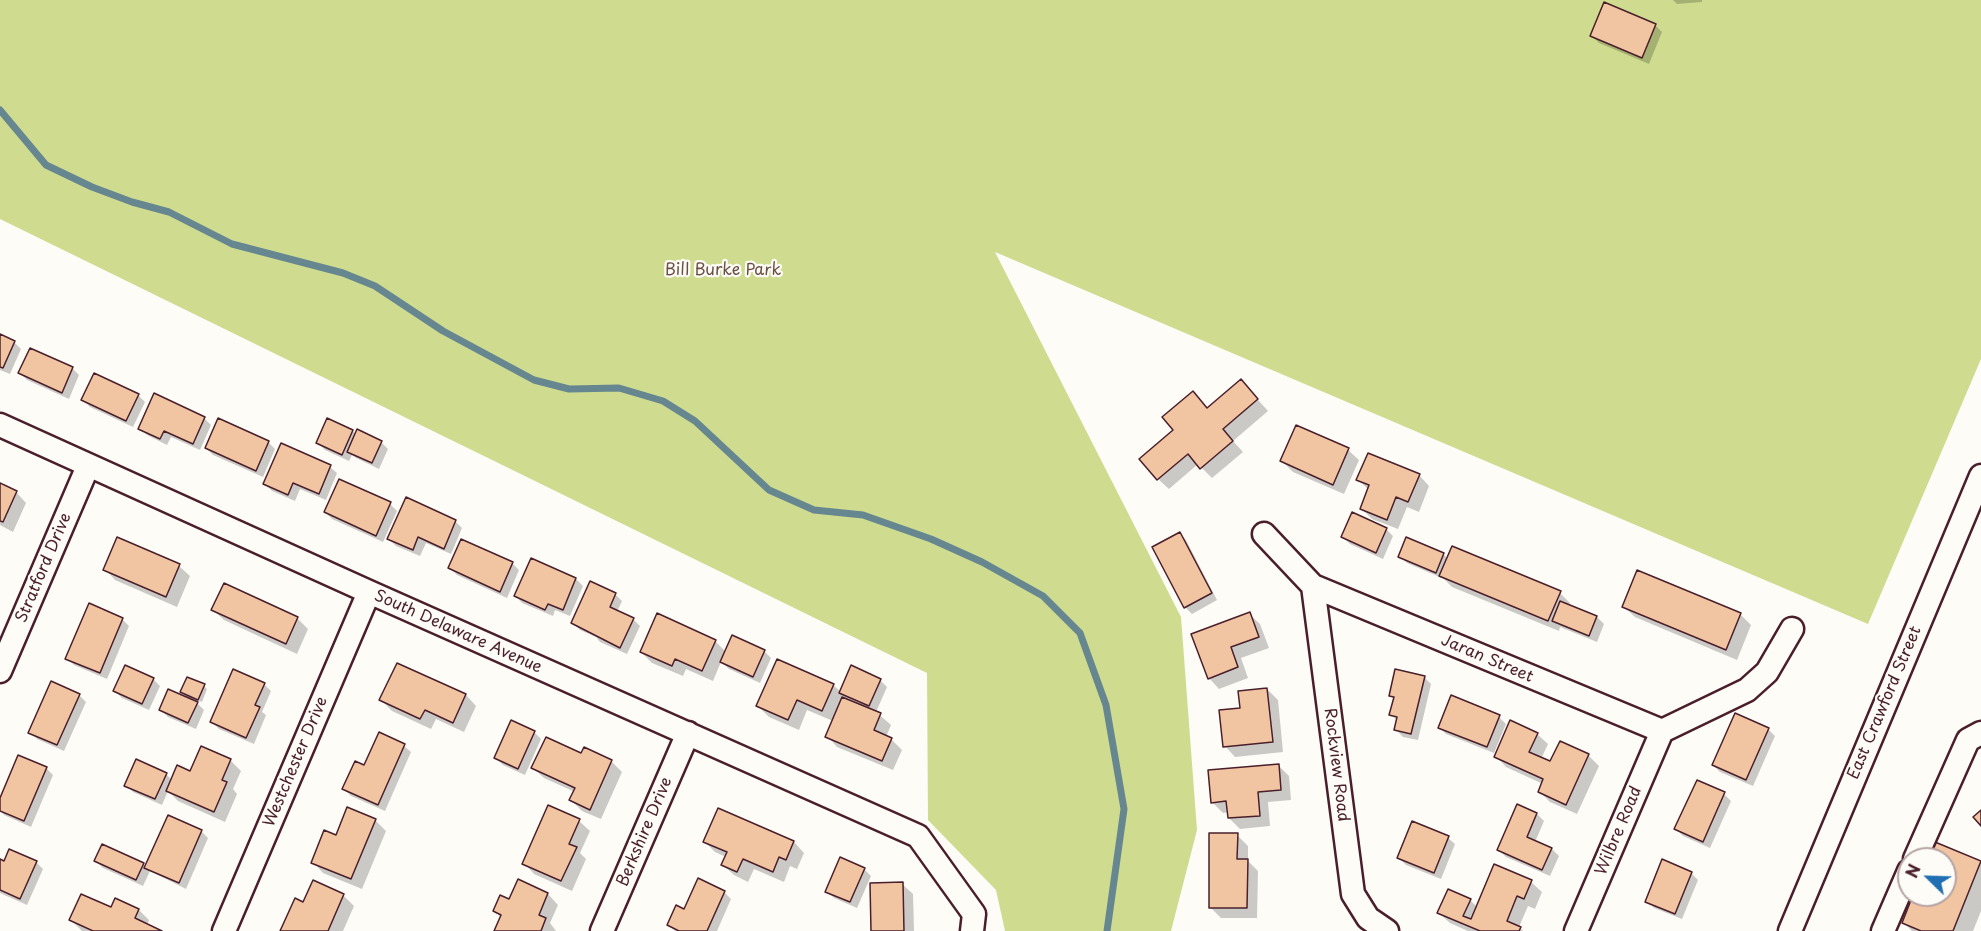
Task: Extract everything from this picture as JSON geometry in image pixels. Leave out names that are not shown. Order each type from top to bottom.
[{"type":"street","name":"South Delaware Avenue","points":[[0,425],[918,836],[974,914],[972,931]]},
{"type":"street","name":"Stratford Drive","points":[[0,671],[88,466]]},
{"type":"street","name":"East Crawford Street","points":[[1790,931],[1981,476]]},
{"type":"street","points":[[1264,534],[1313,586]]},
{"type":"street","name":"Jaran Street","points":[[1313,586],[1662,731]]},
{"type":"street","name":"Rockview Road","points":[[1313,586],[1353,894],[1368,918],[1387,931]]},
{"type":"street","name":"Westchester Drive","points":[[224,931],[369,592]]},
{"type":"street","points":[[1662,731],[1747,690],[1767,672],[1792,629]]},
{"type":"street","name":"Wilbre Road","points":[[1576,931],[1662,731]]},
{"type":"street","name":"Berkshire Drive","points":[[602,931],[688,733]]},
{"type":"street","points":[[1919,847],[1968,740],[1981,733]]},
{"type":"street","points":[[1882,931],[1897,898]]},
{"type":"green space","name":"Bill Burke Park","points":[[0,0],[1981,0],[1981,359],[1868,624],[995,252],[1181,617],[1197,830],[1171,931],[1005,931],[996,890],[928,820],[927,673],[0,219]]},
{"type":"building","points":[[1604,2],[1656,24],[1642,58],[1590,36]]},
{"type":"building","points":[[0,334],[15,341],[3,368],[0,367]]},
{"type":"building","points":[[30,348],[73,367],[62,393],[18,373]]},
{"type":"building","points":[[94,373],[139,394],[126,421],[81,400]]},
{"type":"building","points":[[1241,379],[1258,399],[1223,429],[1233,441],[1200,469],[1188,454],[1157,480],[1139,459],[1173,430],[1162,417],[1193,391],[1207,408]]},
{"type":"building","points":[[154,393],[205,417],[193,444],[164,431],[160,439],[138,429]]},
{"type":"building","points":[[218,418],[269,441],[256,471],[205,448]]},
{"type":"building","points":[[327,418],[353,430],[342,455],[316,443]]},
{"type":"building","points":[[1296,425],[1349,448],[1333,485],[1280,461]]},
{"type":"building","points":[[357,429],[382,441],[372,463],[347,452]]},
{"type":"building","points":[[281,443],[331,465],[319,494],[293,483],[288,495],[263,484]]},
{"type":"building","points":[[1368,453],[1420,474],[1408,502],[1396,497],[1387,520],[1360,509],[1369,485],[1356,480]]},
{"type":"building","points":[[339,479],[391,502],[376,536],[324,512]]},
{"type":"building","points":[[0,483],[17,491],[3,522],[0,521]]},
{"type":"building","points":[[406,497],[456,520],[444,549],[418,537],[413,550],[387,539]]},
{"type":"building","points":[[1352,512],[1387,528],[1376,553],[1341,537]]},
{"type":"building","points":[[1180,532],[1212,593],[1184,608],[1152,547]]},
{"type":"building","points":[[117,537],[180,564],[166,597],[103,570]]},
{"type":"building","points":[[1406,537],[1444,553],[1436,573],[1398,557]]},
{"type":"building","points":[[461,539],[513,562],[500,592],[448,568]]},
{"type":"building","points":[[1452,546],[1561,591],[1548,621],[1439,576]]},
{"type":"building","points":[[531,558],[576,578],[563,610],[548,604],[545,610],[514,596]]},
{"type":"building","points":[[1637,570],[1741,613],[1726,650],[1622,607]]},
{"type":"building","points":[[590,581],[616,593],[610,607],[634,618],[620,648],[571,623]]},
{"type":"building","points":[[224,583],[298,617],[286,644],[211,610]]},
{"type":"building","points":[[1560,601],[1597,616],[1589,636],[1552,621]]},
{"type":"building","points":[[89,603],[123,618],[100,673],[65,659]]},
{"type":"building","points":[[1250,612],[1259,637],[1231,647],[1238,667],[1208,679],[1191,634]]},
{"type":"building","points":[[657,613],[716,640],[702,671],[675,659],[672,666],[640,652]]},
{"type":"building","points":[[732,635],[765,650],[753,677],[720,662]]},
{"type":"building","points":[[777,659],[834,684],[822,711],[797,700],[788,720],[756,706]]},
{"type":"building","points":[[397,663],[466,694],[453,723],[425,710],[420,719],[379,700]]},
{"type":"building","points":[[125,665],[154,678],[142,704],[113,691]]},
{"type":"building","points":[[851,665],[881,679],[869,706],[839,693]]},
{"type":"building","points":[[233,669],[265,683],[255,705],[260,707],[246,738],[210,722]]},
{"type":"building","points":[[1395,669],[1425,676],[1411,734],[1394,730],[1397,717],[1389,715],[1394,697],[1389,696]]},
{"type":"building","points":[[187,677],[205,684],[198,700],[180,692]]},
{"type":"building","points":[[51,681],[80,694],[57,745],[28,733]]},
{"type":"building","points":[[1267,688],[1273,742],[1223,747],[1219,710],[1240,708],[1238,691]]},
{"type":"building","points":[[168,689],[198,702],[188,723],[159,710]]},
{"type":"building","points":[[1451,695],[1500,715],[1487,747],[1438,728]]},
{"type":"building","points":[[842,697],[881,713],[874,730],[892,738],[882,761],[825,737]]},
{"type":"building","points":[[1735,713],[1769,728],[1746,780],[1712,765]]},
{"type":"building","points":[[511,720],[535,731],[518,769],[494,758]]},
{"type":"building","points":[[1510,720],[1538,733],[1529,752],[1550,761],[1560,741],[1589,754],[1566,805],[1538,792],[1543,779],[1494,757]]},
{"type":"building","points":[[379,732],[405,744],[378,805],[342,789],[355,761],[364,765]]},
{"type":"building","points":[[546,737],[581,753],[584,747],[612,760],[590,810],[569,800],[575,788],[531,768]]},
{"type":"building","points":[[201,746],[231,759],[222,780],[227,782],[214,812],[166,791],[177,765],[190,771]]},
{"type":"building","points":[[18,755],[47,767],[24,821],[0,811],[0,798]]},
{"type":"building","points":[[136,759],[167,773],[155,799],[124,786]]},
{"type":"building","points":[[1279,764],[1281,790],[1258,792],[1260,816],[1228,818],[1226,801],[1211,803],[1208,770]]},
{"type":"building","points":[[1697,780],[1725,792],[1703,842],[1674,829]]},
{"type":"building","points":[[1517,804],[1537,813],[1527,837],[1552,848],[1542,870],[1497,850]]},
{"type":"building","points":[[548,805],[580,819],[569,844],[577,847],[561,881],[522,864]]},
{"type":"building","points":[[347,807],[376,819],[351,879],[311,863],[324,830],[336,835]]},
{"type":"building","points":[[718,808],[794,841],[786,860],[779,857],[773,872],[743,859],[737,872],[721,865],[727,852],[703,842]]},
{"type":"building","points":[[1981,810],[1981,826],[1973,817]]},
{"type":"building","points":[[168,815],[202,830],[179,883],[144,868]]},
{"type":"building","points":[[1412,821],[1449,836],[1434,873],[1397,858]]},
{"type":"building","points":[[1209,833],[1238,833],[1237,859],[1248,859],[1247,908],[1209,908]]},
{"type":"building","points":[[1935,842],[1947,847],[1933,847]]},
{"type":"building","points":[[102,844],[144,863],[136,880],[94,861]]},
{"type":"building","points":[[9,849],[37,861],[20,899],[0,890],[0,859],[4,861]]},
{"type":"building","points":[[1957,851],[1981,861],[1953,931],[1921,931],[1902,923],[1908,907],[1957,907]]},
{"type":"building","points":[[840,857],[865,868],[850,902],[825,892]]},
{"type":"building","points":[[1662,859],[1692,872],[1675,914],[1645,902]]},
{"type":"building","points":[[1494,864],[1532,880],[1524,899],[1517,896],[1507,921],[1521,927],[1519,931],[1480,931],[1437,913],[1448,889],[1471,899],[1463,916],[1471,919]]},
{"type":"building","points":[[698,878],[725,891],[707,931],[679,931],[667,925],[676,905],[684,909]]},
{"type":"building","points":[[518,879],[548,893],[539,915],[546,918],[541,931],[494,931],[501,915],[493,911],[500,895],[509,899]]},
{"type":"building","points":[[313,880],[344,894],[328,931],[280,931],[295,898],[303,902]]},
{"type":"building","points":[[903,882],[904,931],[871,931],[870,883]]},
{"type":"building","points":[[81,894],[111,907],[115,898],[139,909],[135,918],[162,931],[93,931],[69,920]]},
{"type":"waterway","points":[[0,110],[46,165],[92,187],[132,202],[169,212],[232,244],[343,273],[375,286],[443,331],[534,380],[569,389],[619,388],[663,401],[695,421],[769,490],[814,510],[863,515],[931,539],[982,562],[1043,596],[1080,633],[1106,705],[1124,809],[1107,931]]}]
